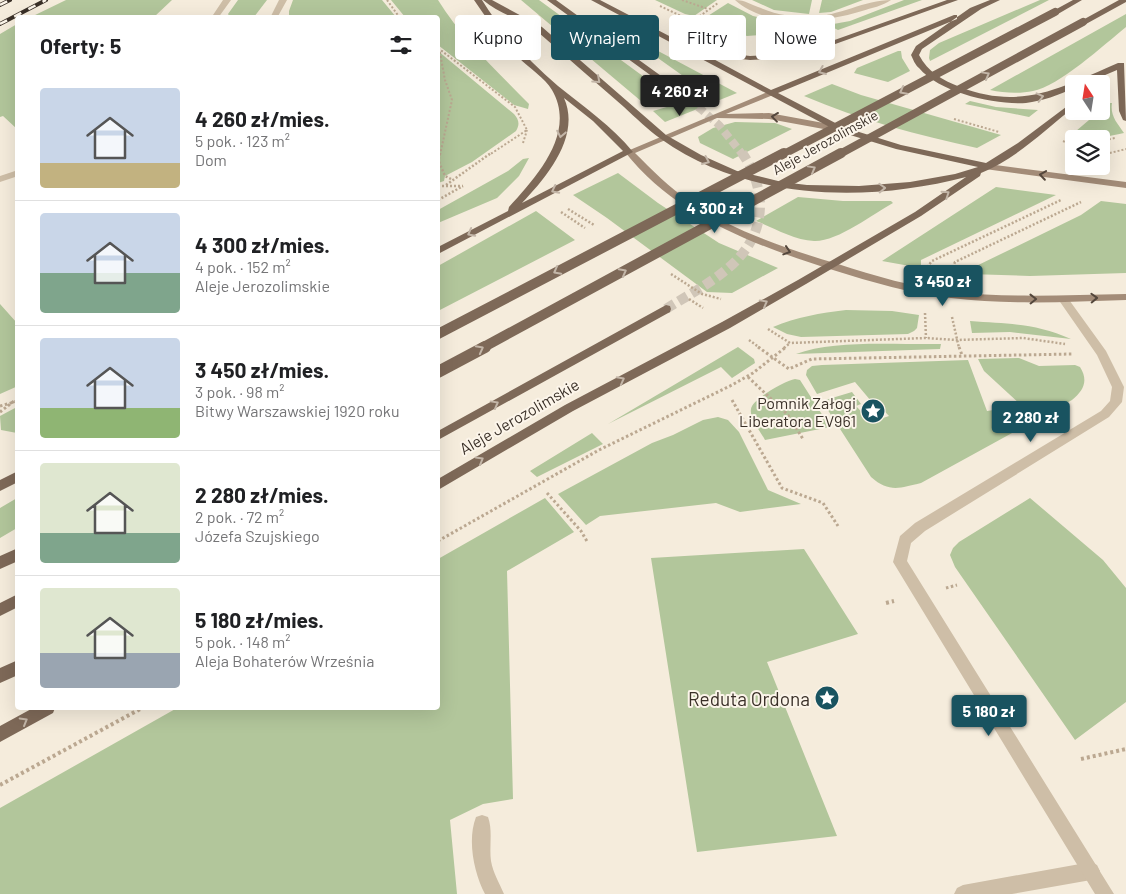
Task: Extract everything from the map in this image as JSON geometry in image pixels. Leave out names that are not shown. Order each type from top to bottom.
[{"type":"main road","points":[[478,0],[501,34],[554,87],[596,119],[656,179],[694,208],[768,245],[890,284],[942,294],[983,298],[1063,299],[1126,296]]},
{"type":"main road","points":[[487,0],[544,32],[663,137],[684,150],[735,173],[765,181],[821,188],[902,188],[988,167]]},
{"type":"main road","points":[[552,0],[690,99]]},
{"type":"main road","points":[[595,0],[669,39]]},
{"type":"main road","points":[[746,58],[782,58],[799,55],[954,0]]},
{"type":"main road","points":[[440,251],[629,152],[996,0]]},
{"type":"main road","name":"Aleje Jerozolimskie","points":[[440,333],[1078,0]]},
{"type":"main road","name":"Aleje Jerozolimskie","points":[[440,371],[1124,0]]},
{"type":"main road","points":[[981,6],[919,48],[915,55],[917,63],[923,70],[946,84],[965,92],[1007,100],[1041,98],[1065,88]]},
{"type":"main road","points":[[710,60],[840,129]]},
{"type":"main road","points":[[1096,75],[1123,63]]},
{"type":"main road","points":[[1108,75],[1123,63]]},
{"type":"main road","points":[[1123,63],[1123,111],[1126,118]]},
{"type":"main road","points":[[506,216],[536,182],[557,150],[563,124],[563,106],[560,96],[554,87]]},
{"type":"main road","name":"Aleje Jerozolimskie","points":[[440,484],[569,408],[726,325],[918,214],[1027,140],[1065,109]]},
{"type":"main road","points":[[705,119],[734,116],[768,116],[840,129],[898,146],[988,167],[1126,185]]},
{"type":"main road","points":[[440,435],[666,309]]},
{"type":"main road","points":[[1,483],[15,477]]},
{"type":"main road","points":[[0,563],[15,556]]},
{"type":"main road","points":[[0,610],[15,602]]},
{"type":"main road","points":[[0,676],[15,668]]},
{"type":"main road","points":[[0,734],[43,710]]},
{"type":"street","points":[[216,15],[227,0]]},
{"type":"street","points":[[275,15],[283,0]]},
{"type":"street","points":[[739,0],[768,13],[810,19],[845,15],[887,0]]},
{"type":"street","points":[[0,179],[15,174]]},
{"type":"street","points":[[1063,299],[1097,346],[1118,387],[1116,402],[1105,414],[920,527],[905,540],[900,562],[1105,894]]},
{"type":"street","points":[[482,823],[481,859],[495,894]]},
{"type":"street","points":[[963,894],[1091,871]]},
{"type":"path","points":[[387,0],[398,15]]},
{"type":"path","points":[[682,0],[709,10],[701,15]]},
{"type":"path","points":[[442,51],[515,107],[527,130],[523,143]]},
{"type":"path","points":[[440,53],[445,80],[452,100],[440,154]]},
{"type":"path","points":[[446,185],[452,179],[527,130]]},
{"type":"path","points":[[1110,153],[1126,149]]},
{"type":"path","points":[[440,167],[445,176],[452,179]]},
{"type":"path","points":[[440,186],[463,186],[440,199]]},
{"type":"path","points":[[926,272],[932,260],[1064,198]]},
{"type":"path","points":[[950,273],[955,262],[1083,202]]},
{"type":"path","points":[[925,314],[926,338]]},
{"type":"path","points":[[952,318],[956,340],[962,355]]},
{"type":"path","points":[[765,328],[790,343],[926,338],[956,340],[1022,338],[1097,346]]},
{"type":"path","points":[[746,338],[789,369],[812,359],[1039,353]]},
{"type":"path","points":[[440,540],[623,438],[748,377],[774,358],[790,343]]},
{"type":"path","points":[[748,377],[788,415],[803,439]]},
{"type":"path","points":[[0,406],[15,400]]},
{"type":"path","points":[[732,400],[782,488],[823,503],[838,526]]},
{"type":"path","points":[[0,412],[15,401]]},
{"type":"path","points":[[547,493],[581,531],[588,544]]},
{"type":"path","points":[[0,785],[138,710]]},
{"type":"path","points":[[1080,760],[1126,749]]},
{"type":"green space","points":[[66,0],[172,0],[156,15],[35,15]]},
{"type":"green space","points":[[238,0],[267,0],[256,15],[228,14]]},
{"type":"green space","points":[[293,0],[382,0],[394,15],[289,15]]},
{"type":"green space","points":[[391,0],[438,0],[455,24],[455,58],[440,47],[440,15],[403,15]]},
{"type":"green space","points":[[521,0],[539,0],[559,15],[551,15],[551,25]]},
{"type":"green space","points":[[655,0],[717,0],[695,15],[685,14]]},
{"type":"green space","points":[[752,0],[812,0],[809,14],[774,10]]},
{"type":"green space","points":[[822,0],[863,0],[831,12],[819,13]]},
{"type":"green space","points":[[904,0],[922,0],[838,30],[835,28],[835,24],[850,21]]},
{"type":"green space","points":[[1040,0],[1049,0],[930,61],[930,50],[939,43]]},
{"type":"green space","points":[[728,3],[756,17],[756,35],[746,36],[746,15],[709,15]]},
{"type":"green space","points":[[1126,14],[1126,27],[1081,64],[1055,82],[1028,92],[1012,93],[990,90]]},
{"type":"green space","points":[[15,25],[15,127],[3,116],[0,117],[0,34]]},
{"type":"green space","points":[[659,51],[669,57],[669,60],[675,60],[737,93],[665,122],[653,111],[677,104],[666,94],[641,101],[592,60],[621,60],[681,104],[707,93],[659,59]]},
{"type":"green space","points":[[901,51],[902,58],[910,71],[888,82],[854,73],[857,68]]},
{"type":"green space","points":[[440,53],[514,114],[518,120],[516,131],[472,162],[445,176],[444,181],[440,182]]},
{"type":"green space","points":[[457,60],[486,60],[529,104],[528,109],[514,105]]},
{"type":"green space","points":[[832,84],[861,95],[1001,135],[977,148],[889,126],[804,96]]},
{"type":"green space","points":[[970,101],[996,107],[1038,110],[1029,117],[965,104]]},
{"type":"green space","points":[[1110,103],[1112,103],[1113,116],[1124,133],[1110,136],[1110,130],[1077,130],[1089,120],[1110,120]]},
{"type":"green space","points":[[735,122],[775,123],[792,129],[733,159],[700,143],[698,137],[713,128]]},
{"type":"green space","points":[[529,158],[519,176],[497,198],[440,222],[440,209],[508,171],[523,159]]},
{"type":"green space","points":[[618,173],[658,203],[719,243],[778,268],[732,293],[707,292],[573,195]]},
{"type":"green space","points":[[996,187],[1056,195],[921,260],[921,268],[882,261]]},
{"type":"green space","points":[[798,197],[843,201],[891,201],[893,203],[844,232],[823,240],[814,241],[799,238],[756,221]]},
{"type":"green space","points":[[1101,201],[1126,204],[1126,273],[1030,276],[968,274],[968,270],[1081,215]]},
{"type":"green space","points":[[536,211],[575,240],[440,310],[440,265]]},
{"type":"green space","points":[[0,304],[15,321],[15,387],[0,394]]},
{"type":"green space","points":[[846,310],[892,311],[919,315],[917,328],[908,334],[801,337],[787,334],[773,327],[809,316]]},
{"type":"green space","points":[[970,321],[1034,327],[1071,339],[1010,332],[972,333]]},
{"type":"green space","points":[[941,344],[940,349],[796,354],[829,346]]},
{"type":"green space","points":[[738,347],[754,359],[755,363],[732,378],[721,367],[608,424]]},
{"type":"green space","points":[[1019,358],[1039,366],[1075,365],[1080,367],[1083,372],[1084,385],[1072,400],[921,483],[901,488],[883,485],[871,477],[822,401],[852,392],[861,404],[856,406],[871,422],[889,416],[874,400],[871,401],[855,382],[817,394],[806,375],[807,370],[812,366],[822,365],[968,360],[987,411],[1022,406],[984,371],[978,359]]},
{"type":"green space","points":[[795,379],[800,380],[830,427],[765,440],[752,417],[751,409],[757,400],[770,391]]},
{"type":"green space","points":[[15,408],[15,433],[1,430],[0,416]]},
{"type":"green space","points":[[718,417],[728,420],[739,432],[768,490],[801,504],[740,512],[716,503],[600,516],[586,525],[558,494],[652,443],[703,420]]},
{"type":"green space","points":[[592,433],[603,444],[537,477],[530,471]]},
{"type":"green space","points":[[545,498],[574,532],[507,571],[513,799],[483,804],[450,820],[457,894],[0,894],[0,808],[173,710],[440,710],[440,558]]},
{"type":"green space","points":[[1030,498],[1103,560],[1126,588],[1126,702],[1075,740],[955,567],[950,555],[953,548],[959,542]]},
{"type":"green space","points":[[15,499],[15,529],[0,538],[0,508]]},
{"type":"green space","points":[[804,549],[858,634],[767,662],[837,836],[697,852],[651,558]]},
{"type":"tunnel","points":[[689,99],[719,125],[743,155]]},
{"type":"tunnel","points":[[666,309],[729,268],[742,255],[752,240],[758,223],[760,203],[757,184],[742,153]]},
{"type":"railway","points":[[0,5],[10,0]]},
{"type":"railway","points":[[17,15],[46,0]]},
{"type":"railway","points":[[0,24],[15,16]]},
{"type":"place","name":"Pomnik Załogi Liberatora EV961","points":[[873,411]]},
{"type":"place","name":"Reduta Ordona","points":[[827,698]]}]
